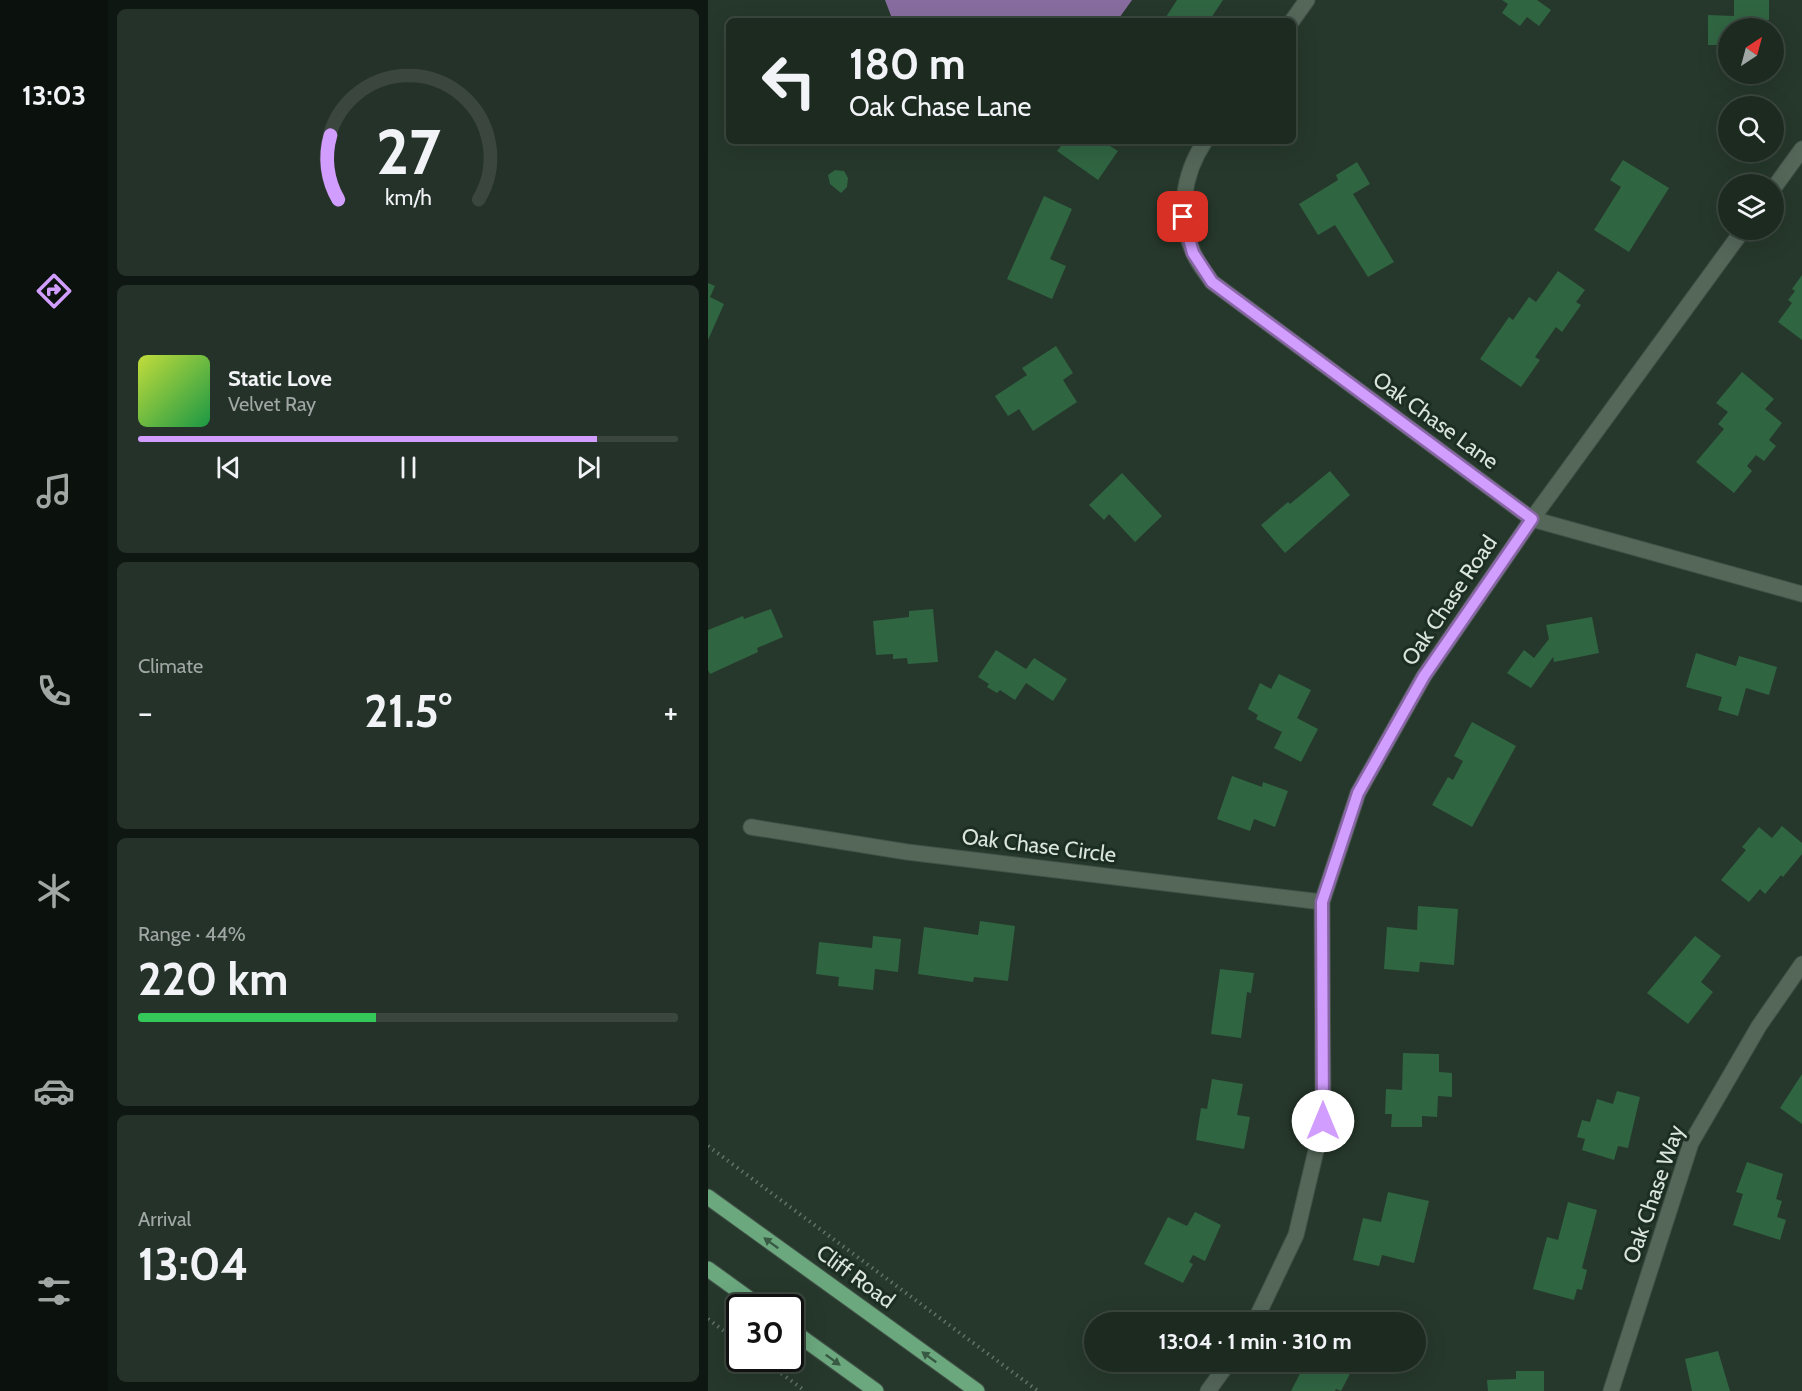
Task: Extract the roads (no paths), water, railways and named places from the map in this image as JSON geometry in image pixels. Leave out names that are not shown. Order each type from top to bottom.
[{"type":"main road","name":"Cliff Road","points":[[708,1197],[977,1391]]},
{"type":"main road","points":[[708,1269],[743,1294]]},
{"type":"main road","points":[[804,1339],[876,1391]]},
{"type":"street","points":[[1294,18],[1307,0]]},
{"type":"street","name":"Oak Chase Lane","points":[[1204,144],[1187,177],[1183,217],[1193,253],[1212,282],[1532,519],[1802,594]]},
{"type":"street","points":[[1784,174],[1802,149]]},
{"type":"street","name":"Oak Chase Road","points":[[1259,1312],[1296,1235],[1323,1121],[1322,902],[1358,793],[1424,676],[1532,519],[1736,240]]},
{"type":"street","name":"Oak Chase Circle","points":[[751,827],[907,852],[1322,902]]},
{"type":"street","name":"Oak Chase Way","points":[[1611,1391],[1691,1143],[1759,1026],[1802,964]]},
{"type":"street","points":[[1208,1391],[1222,1372]]}]
